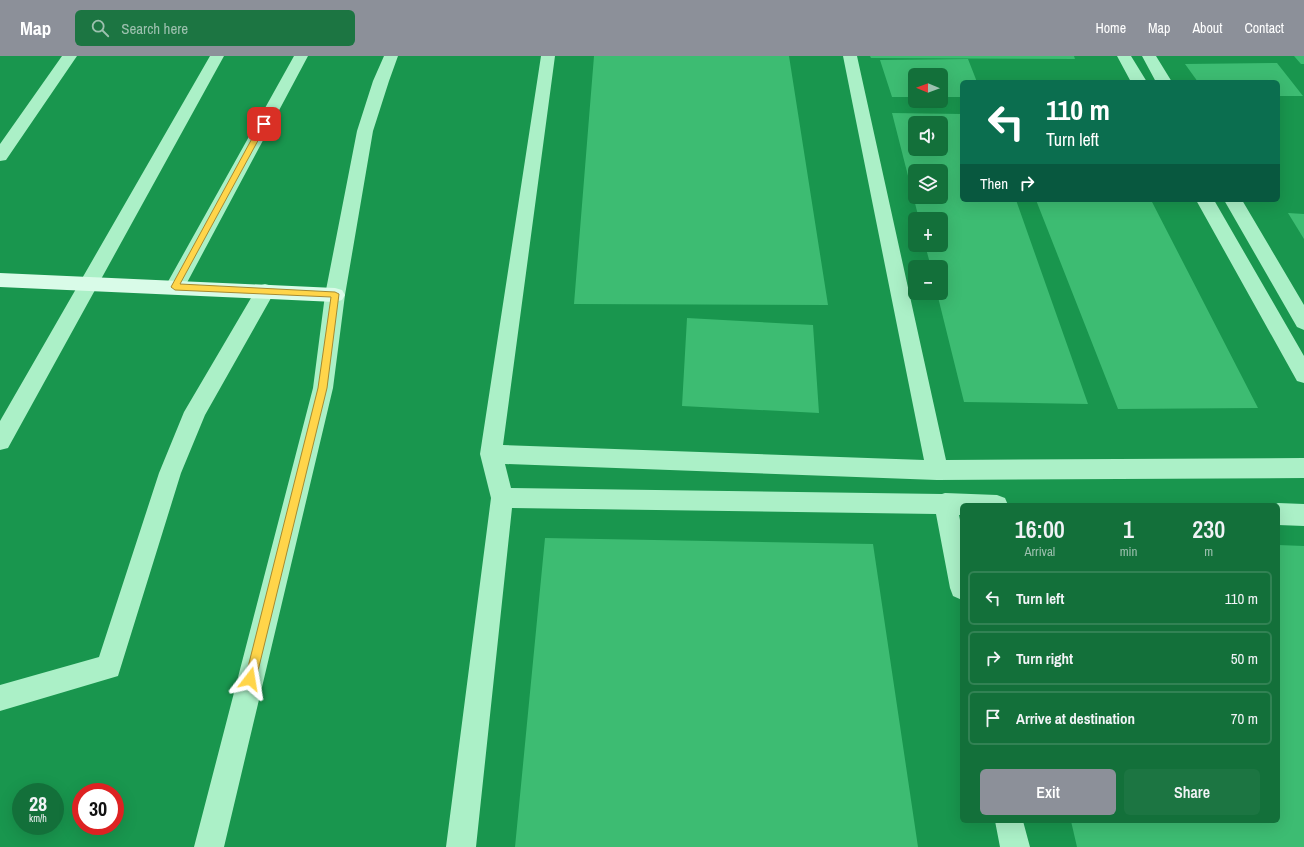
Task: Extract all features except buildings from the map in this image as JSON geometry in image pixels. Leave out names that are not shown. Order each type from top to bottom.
[{"type":"street","points":[[0,156],[70,56]]},
{"type":"street","points":[[0,441],[217,56]]},
{"type":"street","points":[[175,287],[300,56]]},
{"type":"street","points":[[209,847],[323,388],[335,294],[365,131],[381,81],[391,56]]},
{"type":"street","points":[[461,847],[502,498],[490,454],[548,56]]},
{"type":"street","points":[[850,56],[937,470]]},
{"type":"street","points":[[1124,56],[1138,80]]},
{"type":"street","points":[[1149,56],[1163,80]]},
{"type":"street","points":[[1206,202],[1304,375]]},
{"type":"street","points":[[1234,202],[1304,322]]},
{"type":"street","points":[[0,280],[335,294]]},
{"type":"street","points":[[0,698],[109,667],[170,473],[195,412],[265,291]]},
{"type":"street","points":[[490,454],[937,470],[1304,468]]},
{"type":"street","points":[[502,498],[960,504]]},
{"type":"street","points":[[945,503],[960,578]]},
{"type":"street","points":[[1280,514],[1304,514]]},
{"type":"street","points":[[1009,823],[1014,847]]},
{"type":"route","points":[[250,679],[323,388],[335,294],[175,287],[264,124]]}]
